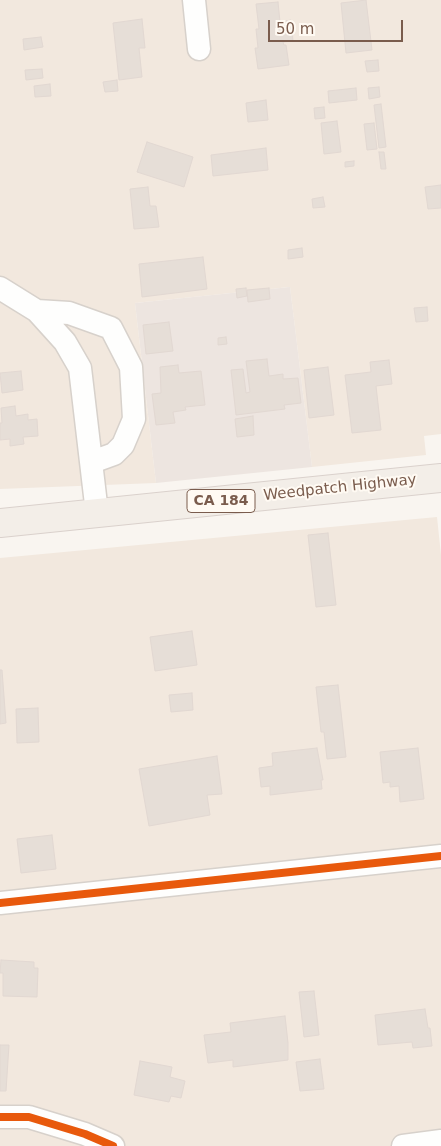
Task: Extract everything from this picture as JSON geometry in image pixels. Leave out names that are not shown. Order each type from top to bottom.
[{"type":"main road","name":"Weedpatch Highway","points":[[0,523],[441,478]]},
{"type":"street","points":[[194,0],[199,49]]},
{"type":"street","points":[[0,288],[37,311],[65,342],[80,368],[97,514]]},
{"type":"street","points":[[37,311],[69,313],[111,328],[131,367],[134,419],[123,445],[114,454],[92,462]]},
{"type":"street","points":[[0,903],[441,856]]},
{"type":"street","points":[[0,1117],[29,1117],[85,1134],[113,1146]]},
{"type":"street","points":[[403,1146],[441,1141]]},
{"type":"shaded area","points":[[0,0],[441,0],[441,434],[424,436],[426,455],[312,467],[290,287],[135,303],[156,483],[0,489]]},
{"type":"shaded area","points":[[290,287],[312,467],[156,483],[135,303]]},
{"type":"shaded area","points":[[437,517],[441,555],[441,1146],[0,1146],[0,558]]},
{"type":"building","points":[[366,0],[372,50],[346,53],[341,3]]},
{"type":"building","points":[[278,2],[280,22],[291,20],[293,41],[283,42],[286,45],[289,65],[258,69],[255,48],[258,48],[256,29],[259,29],[256,4]]},
{"type":"building","points":[[142,19],[145,48],[139,48],[142,77],[119,80],[113,23]]},
{"type":"building","points":[[41,37],[43,47],[24,50],[23,39]]},
{"type":"building","points":[[378,60],[379,71],[367,72],[365,61]]},
{"type":"building","points":[[42,69],[43,78],[26,80],[25,70]]},
{"type":"building","points":[[117,80],[118,91],[105,92],[103,82]]},
{"type":"building","points":[[50,84],[51,96],[35,97],[34,86]]},
{"type":"building","points":[[379,87],[380,97],[369,99],[368,88]]},
{"type":"building","points":[[356,88],[357,100],[329,103],[328,91]]},
{"type":"building","points":[[266,100],[268,120],[248,122],[246,103]]},
{"type":"building","points":[[381,104],[386,147],[379,148],[374,105]]},
{"type":"building","points":[[324,107],[325,118],[315,119],[314,108]]},
{"type":"building","points":[[337,121],[341,152],[324,154],[321,123]]},
{"type":"building","points":[[374,123],[377,149],[367,150],[364,124]]},
{"type":"building","points":[[147,142],[193,157],[184,187],[137,172]]},
{"type":"building","points":[[266,148],[268,170],[213,176],[211,155]]},
{"type":"building","points":[[379,152],[384,152],[386,169],[381,169]]},
{"type":"building","points":[[354,161],[354,166],[345,167],[345,162]]},
{"type":"building","points":[[441,185],[441,208],[428,209],[425,187]]},
{"type":"building","points":[[148,187],[150,206],[156,206],[159,227],[134,229],[130,189]]},
{"type":"building","points":[[323,197],[325,207],[313,208],[312,199]]},
{"type":"building","points":[[302,248],[303,257],[288,259],[288,250]]},
{"type":"building","points":[[203,257],[207,289],[142,297],[139,264]]},
{"type":"building","points":[[246,288],[247,296],[237,298],[236,289]]},
{"type":"building","points":[[269,288],[270,299],[248,302],[247,290]]},
{"type":"building","points":[[427,307],[428,321],[416,322],[414,308]]},
{"type":"building","points":[[169,322],[173,351],[146,354],[143,325]]},
{"type":"building","points":[[226,337],[227,344],[218,345],[218,338]]},
{"type":"building","points":[[267,359],[269,376],[283,374],[283,379],[298,378],[301,403],[284,405],[285,409],[236,415],[231,370],[243,369],[246,393],[250,392],[246,361]]},
{"type":"building","points":[[389,360],[392,384],[376,386],[381,430],[352,433],[345,375],[371,372],[370,362]]},
{"type":"building","points":[[178,365],[179,373],[201,371],[205,405],[185,407],[186,410],[173,412],[175,423],[156,425],[152,394],[161,393],[160,367]]},
{"type":"building","points":[[328,367],[334,415],[309,418],[304,370]]},
{"type":"building","points":[[21,371],[23,390],[2,393],[0,373]]},
{"type":"building","points":[[15,406],[16,416],[28,414],[28,420],[37,419],[38,436],[23,437],[24,444],[10,446],[10,439],[0,440],[1,408]]},
{"type":"building","points":[[253,416],[254,435],[237,437],[235,419]]},
{"type":"building","points":[[328,533],[336,605],[316,607],[308,535]]},
{"type":"building","points":[[192,631],[197,665],[155,671],[150,637]]},
{"type":"building","points":[[0,670],[2,670],[6,723],[0,724]]},
{"type":"building","points":[[338,685],[346,757],[327,759],[324,732],[321,732],[316,687]]},
{"type":"building","points":[[192,693],[193,710],[171,712],[169,695]]},
{"type":"building","points":[[38,708],[39,742],[17,743],[16,709]]},
{"type":"building","points":[[317,748],[323,780],[321,780],[322,789],[270,795],[270,786],[261,787],[259,768],[273,766],[272,753]]},
{"type":"building","points":[[418,748],[424,799],[400,802],[399,786],[390,787],[390,782],[383,783],[380,752]]},
{"type":"building","points":[[217,756],[222,794],[207,795],[210,815],[149,826],[139,769]]},
{"type":"building","points":[[52,835],[56,869],[21,873],[17,839]]},
{"type":"building","points":[[1,960],[34,962],[34,968],[38,968],[37,997],[3,996],[3,973],[0,973]]},
{"type":"building","points":[[314,991],[319,1035],[304,1037],[299,992]]},
{"type":"building","points":[[425,1009],[432,1046],[413,1048],[412,1042],[378,1045],[375,1015]]},
{"type":"building","points":[[285,1016],[288,1060],[233,1067],[233,1060],[208,1063],[204,1035],[231,1032],[230,1023]]},
{"type":"building","points":[[0,1045],[9,1045],[6,1091],[0,1091]]},
{"type":"building","points":[[320,1059],[324,1089],[300,1091],[296,1062]]},
{"type":"building","points":[[140,1061],[172,1067],[170,1077],[185,1081],[181,1098],[171,1096],[169,1102],[134,1095]]},
{"type":"cycle path","points":[[0,903],[441,856]]},
{"type":"cycle path","points":[[0,1117],[29,1117],[85,1134],[113,1146]]}]
